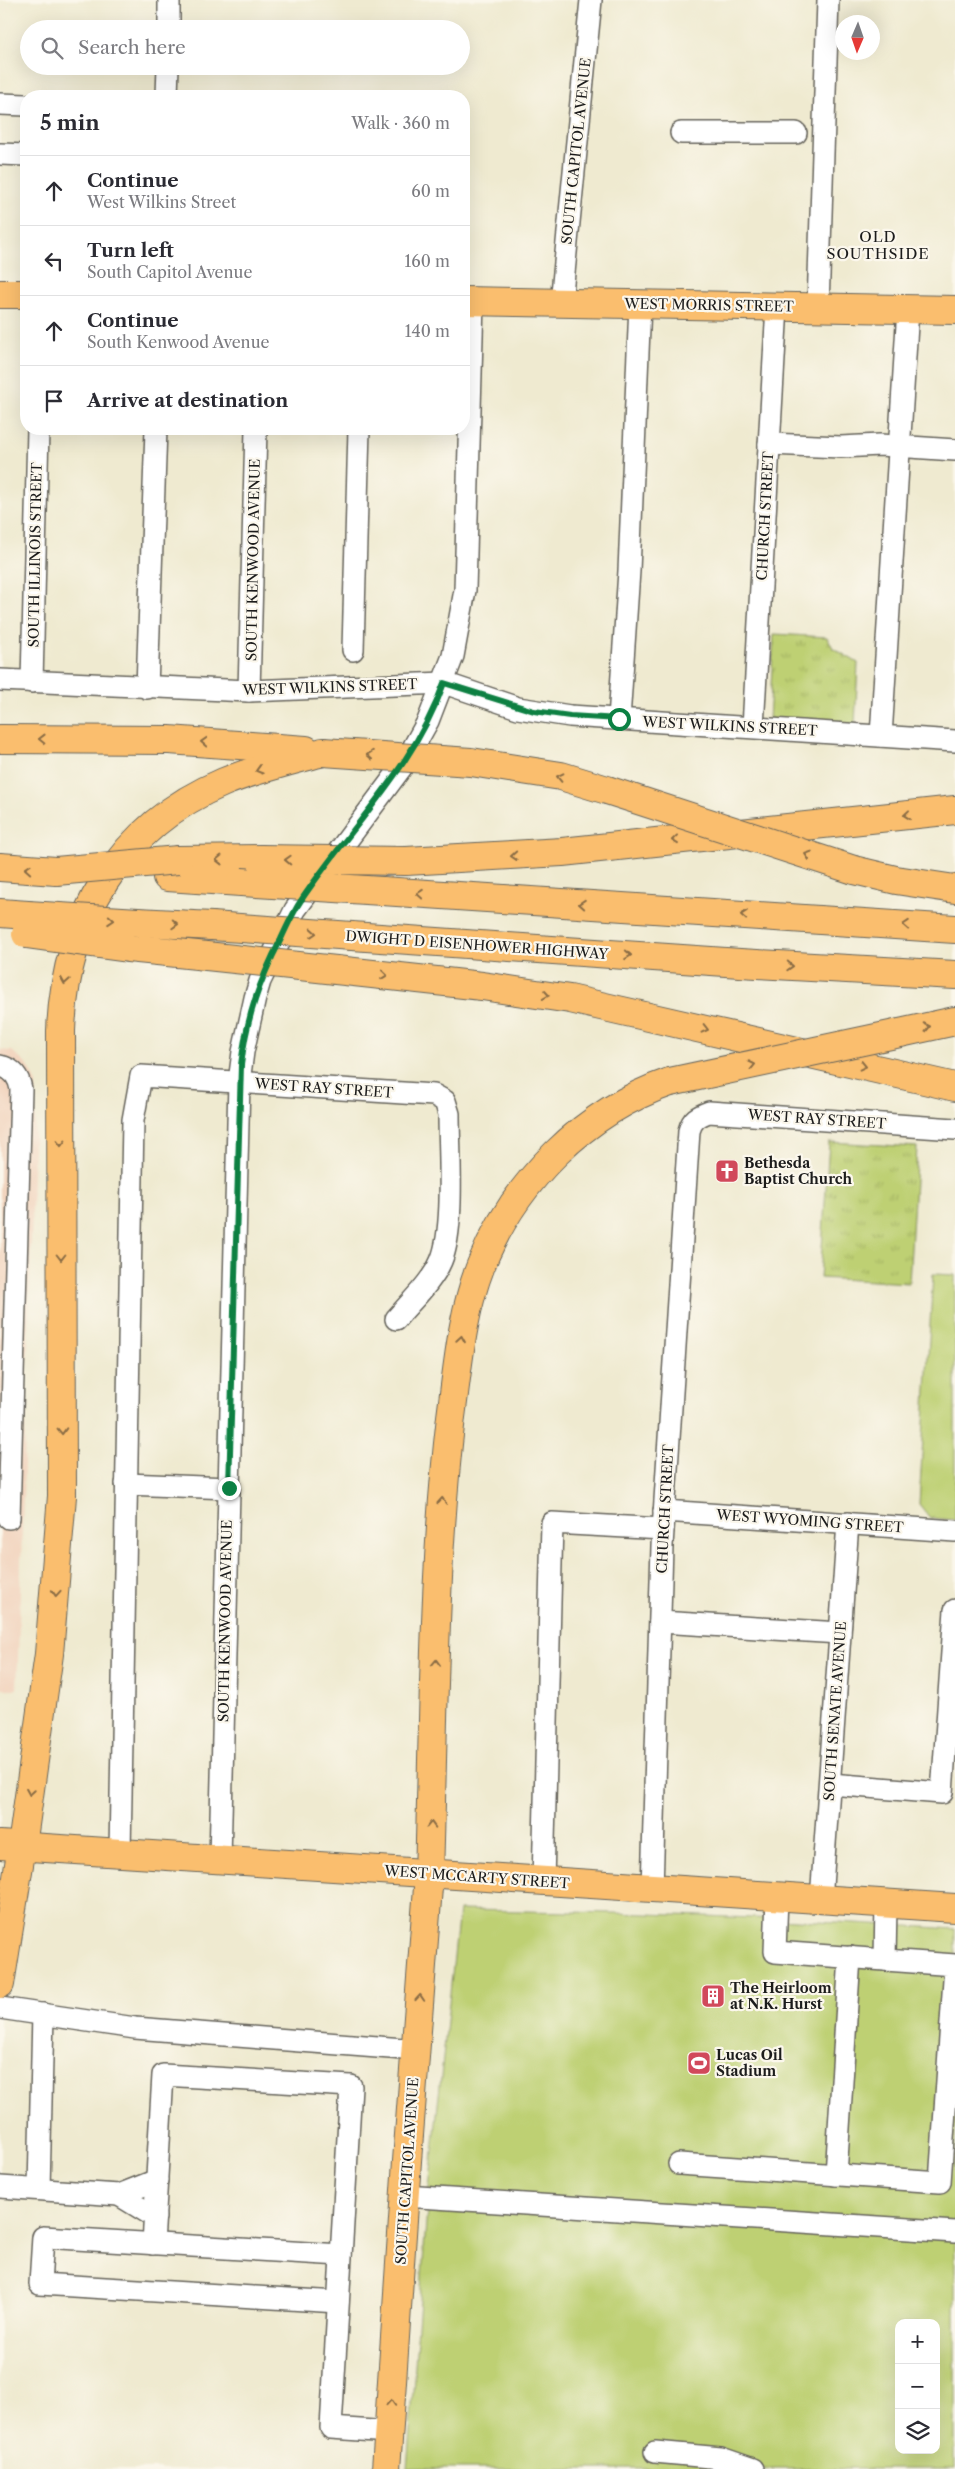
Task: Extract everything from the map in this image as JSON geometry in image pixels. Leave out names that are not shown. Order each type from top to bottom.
[{"type":"main road","points":[[0,294],[20,294]]},
{"type":"main road","name":"WEST MORRIS STREET","points":[[470,301],[955,310]]},
{"type":"main road","points":[[0,738],[169,740],[471,762],[560,776],[854,870],[896,880],[955,889]]},
{"type":"main road","points":[[0,1984],[11,1845],[40,1727],[59,1553],[63,1456],[60,1387],[61,1031],[63,995],[69,958],[86,912],[104,880],[155,825],[182,805],[223,782],[323,752]]},
{"type":"main road","points":[[0,867],[56,870],[173,869],[260,859],[406,861],[562,852],[955,810]]},
{"type":"main road","points":[[173,869],[240,882],[955,929]]},
{"type":"main road","name":"DWIGHT D EISENHOWER HIGHWAY","points":[[0,913],[27,924],[138,922],[212,926],[740,963],[955,975]]},
{"type":"main road","points":[[0,929],[27,924],[128,948],[491,987],[570,999],[955,1087]]},
{"type":"main road","name":"SOUTH CAPITOL AVENUE","points":[[386,2469],[404,2196],[429,1874],[442,1500],[461,1339],[471,1296],[482,1263],[502,1223],[516,1201],[550,1159],[604,1114],[639,1095],[670,1082],[955,1021]]},
{"type":"main road","name":"WEST MCCARTY STREET","points":[[11,1845],[955,1908]]},
{"type":"street","points":[[168,20],[169,0]]},
{"type":"street","name":"SOUTH CAPITOL AVENUE","points":[[561,303],[591,0]]},
{"type":"street","points":[[818,307],[828,0]]},
{"type":"street","points":[[167,90],[168,75]]},
{"type":"street","points":[[0,104],[20,105]]},
{"type":"street","points":[[681,133],[796,133]]},
{"type":"street","points":[[0,154],[20,155]]},
{"type":"street","points":[[619,719],[630,561],[640,304]]},
{"type":"street","name":"CHURCH STREET","points":[[753,727],[777,306]]},
{"type":"street","points":[[881,736],[901,446],[908,309]]},
{"type":"street","name":"SOUTH ILLINOIS STREET","points":[[32,682],[38,435]]},
{"type":"street","points":[[147,688],[156,435]]},
{"type":"street","name":"SOUTH KENWOOD AVENUE","points":[[249,691],[256,435]]},
{"type":"street","points":[[353,650],[359,435]]},
{"type":"street","points":[[239,1082],[242,1052],[254,998],[260,981],[295,910],[404,764],[421,735],[444,683],[459,632],[465,590],[467,435]]},
{"type":"street","points":[[769,444],[901,446],[955,450]]},
{"type":"street","name":"WEST WILKINS STREET","points":[[0,680],[147,688],[249,691],[444,683],[534,711],[570,716],[955,741]]},
{"type":"street","points":[[8,1070],[20,1090],[9,1212],[6,1447],[9,1518]]},
{"type":"street","name":"WEST RAY STREET","points":[[126,1484],[133,1120],[141,1076],[434,1095],[445,1101],[449,1114],[448,1228],[445,1248],[438,1268],[396,1319]]},
{"type":"street","name":"SOUTH KENWOOD AVENUE","points":[[220,1859],[239,1082]]},
{"type":"street","name":"WEST RAY STREET","points":[[688,1131],[697,1117],[709,1112],[955,1129]]},
{"type":"street","name":"CHURCH STREET","points":[[652,1889],[664,1520],[688,1131]]},
{"type":"street","points":[[120,1852],[126,1484],[229,1488]]},
{"type":"street","name":"WEST WYOMING STREET","points":[[543,1882],[552,1522],[664,1520],[848,1523],[955,1531]]},
{"type":"street","name":"SOUTH SENATE AVENUE","points":[[821,1900],[848,1523]]},
{"type":"street","points":[[830,1784],[942,1793],[955,1610]]},
{"type":"street","points":[[660,1622],[840,1633]]},
{"type":"street","points":[[679,2164],[940,2182],[955,1965],[775,1952],[777,1897]]},
{"type":"street","points":[[885,1960],[886,1904]]},
{"type":"street","points":[[836,2175],[850,1957]]},
{"type":"street","points":[[0,2008],[135,2028],[416,2050]]},
{"type":"street","points":[[39,2190],[43,2014]]},
{"type":"street","points":[[153,2244],[163,2075],[351,2086],[331,2428],[389,2432]]},
{"type":"street","points":[[0,2187],[119,2195],[157,2180]]},
{"type":"street","points":[[119,2195],[155,2217]]},
{"type":"street","points":[[404,2196],[955,2232]]},
{"type":"street","points":[[338,2302],[40,2284],[42,2237],[341,2255]]},
{"type":"street","points":[[655,2452],[722,2458],[753,2469]]},
{"type":"shaded area","points":[[0,1050],[12,1051],[28,1066],[36,1081],[17,1689],[0,1689]]},
{"type":"green space","points":[[774,634],[827,637],[833,648],[858,663],[855,724],[769,720]]},
{"type":"green space","points":[[829,1142],[917,1147],[909,1283],[820,1278]]},
{"type":"green space","points":[[933,1274],[955,1275],[955,1520],[930,1518],[919,1504]]},
{"type":"green space","name":"Lucas Oil Stadium","points":[[459,1910],[707,1916],[955,1929],[955,2469],[407,2469],[428,2197]]},
{"type":"place","name":"Bethesda Baptist Church","points":[[727,1171]]},
{"type":"place","name":"The Heirloom at N.K. Hurst","points":[[713,1996]]},
{"type":"place","name":"Lucas Oil Stadium","points":[[699,2063]]},
{"type":"district","name":"OLD SOUTHSIDE","points":[[878,246]]},
{"type":"route","points":[[229,1488],[239,1082],[242,1052],[254,998],[260,981],[295,910],[404,764],[428,721],[444,683],[518,708],[570,716],[619,719]]}]
